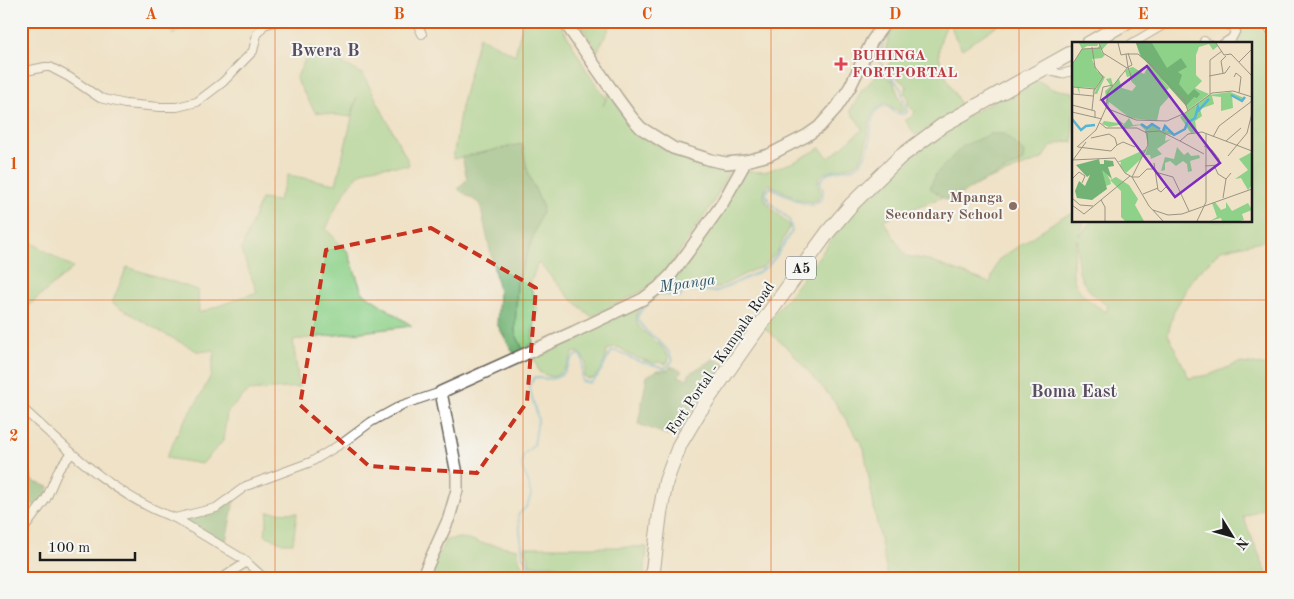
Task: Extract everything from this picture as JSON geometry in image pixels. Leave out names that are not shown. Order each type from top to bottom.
[{"type":"highway","points":[[1091,42],[1128,21]]},
{"type":"highway","name":"Fort Portal - Kampala Road","points":[[652,578],[666,481],[680,444],[748,342],[828,232],[851,205],[900,157],[943,126],[1072,53]]},
{"type":"street","points":[[21,72],[50,67],[69,77],[100,98],[125,104],[177,107],[197,102],[223,82],[253,51],[257,34],[264,25],[277,21]]},
{"type":"street","points":[[416,21],[422,34]]},
{"type":"street","points":[[564,21],[618,99],[641,128],[673,148],[726,163],[746,161],[770,155],[806,136],[818,127],[837,106],[850,87],[872,41],[886,21]]},
{"type":"street","points":[[1134,42],[1170,21]]},
{"type":"street","points":[[1219,21],[1236,30],[1232,38],[1226,42]]},
{"type":"street","points":[[1264,21],[1273,30]]},
{"type":"street","points":[[1043,69],[1061,74],[1072,71]]},
{"type":"street","points":[[175,518],[216,508],[246,486],[312,462],[371,422],[402,404],[441,392],[643,299],[670,276],[682,260],[722,204],[746,161]]},
{"type":"street","points":[[422,578],[449,518],[457,490],[458,474],[441,392]]},
{"type":"street","points":[[21,407],[72,453],[116,488],[140,503],[175,518],[247,562],[264,578]]},
{"type":"street","points":[[23,528],[46,498],[59,469],[72,453]]},
{"type":"street","points":[[222,578],[247,562]]},
{"type":"highlighted area","points":[[431,228],[536,288],[527,402],[477,473],[369,466],[300,405],[326,250]]},
{"type":"green space","points":[[164,21],[191,21],[173,35]]},
{"type":"green space","points":[[523,21],[559,21],[588,73],[606,98],[603,106],[610,90],[629,119],[647,140],[674,153],[732,165],[713,203],[664,274],[642,291],[592,317],[569,297],[538,262],[530,285],[538,309],[533,332],[533,343],[523,350],[515,332],[517,283],[543,208],[528,173],[522,144],[453,159],[461,107],[479,36],[515,55]]},
{"type":"green space","points":[[579,21],[613,21],[597,52]]},
{"type":"green space","points":[[896,21],[949,21],[940,41],[939,55],[947,78],[962,107],[916,136],[905,120],[912,117],[915,112],[908,105],[908,96],[904,93],[907,86],[890,72],[888,65],[893,59],[891,55],[885,52],[889,36],[895,27]]},
{"type":"green space","points":[[949,21],[1004,21],[962,49]]},
{"type":"green space","points":[[1228,21],[1252,21],[1273,44],[1273,241],[1265,240],[1221,250],[1192,279],[1174,311],[1168,334],[1189,378],[1209,375],[1239,363],[1263,365],[1273,371],[1273,504],[1243,517],[1269,578],[888,578],[864,448],[834,401],[789,349],[763,327],[869,194],[907,160],[960,120],[1034,78],[1052,89],[1072,92],[1072,142],[1056,144],[1050,148],[1042,159],[883,220],[906,256],[924,259],[990,283],[998,260],[1060,218],[1072,213],[1072,222],[1085,222],[1079,236],[1090,222],[1252,222],[1252,42],[1228,42],[1240,28]],"holes":[[[1078,238],[1078,261],[1081,278],[1090,292],[1108,306],[1106,312],[1085,297],[1074,281],[1073,261]]]},
{"type":"green space","points":[[311,47],[363,74],[409,163],[408,166],[372,168],[361,173],[343,195],[326,229],[348,252],[362,292],[412,326],[293,340],[299,387],[248,391],[227,413],[223,441],[202,464],[166,458],[181,426],[201,395],[211,375],[214,350],[199,352],[112,303],[127,267],[198,290],[199,313],[257,292],[241,250],[261,199],[278,201],[288,175],[336,184],[357,97],[351,117],[315,112],[296,79]]},
{"type":"green space","points":[[880,72],[893,81],[904,110],[900,112],[885,103],[878,107],[870,121],[863,154],[859,161],[849,166],[829,171],[820,177],[818,183],[821,193],[818,199],[812,202],[800,200],[769,184],[765,190],[764,196],[766,201],[790,226],[777,252],[763,267],[717,288],[696,288],[684,290],[673,295],[660,291],[640,309],[636,319],[638,325],[654,342],[660,345],[669,357],[668,362],[665,364],[653,363],[614,347],[607,350],[603,366],[594,378],[588,379],[584,376],[586,362],[579,352],[573,353],[566,366],[555,376],[547,376],[539,372],[533,355],[619,313],[670,275],[744,171],[764,172],[794,162],[820,148],[829,158],[863,129],[850,111],[862,90]]},
{"type":"green space","points":[[990,134],[1004,134],[1024,152],[1023,161],[946,200],[930,188],[936,174],[963,146]]},
{"type":"green space","points":[[522,144],[528,173],[543,208],[517,283],[515,332],[523,350],[514,354],[497,324],[499,292],[480,204],[458,189],[467,179],[462,157]]},
{"type":"green space","points":[[21,236],[73,268],[21,312]]},
{"type":"green space","points":[[713,359],[726,364],[695,405],[676,438],[638,424],[647,376],[658,370],[668,370],[671,366],[682,371],[678,376],[687,379],[690,373]]},
{"type":"green space","points":[[21,464],[30,470],[32,481],[49,487],[41,511],[21,495]]},
{"type":"green space","points":[[235,497],[225,546],[184,522],[217,511]]},
{"type":"green space","points":[[268,512],[297,513],[293,543],[283,543],[265,535]]},
{"type":"green space","points":[[459,538],[518,549],[522,566],[527,571],[548,569],[554,571],[555,578],[425,578],[446,540]]},
{"type":"green space","points":[[525,547],[647,547],[644,578],[561,578],[559,567],[552,565],[530,565]]},
{"type":"waterway","name":"Mpanga","points":[[659,294],[680,297],[685,291],[715,292],[768,266],[792,231],[789,219],[770,203],[765,193],[770,187],[800,202],[812,205],[822,199],[823,190],[820,181],[828,173],[856,167],[863,159],[869,146],[872,120],[877,110],[888,106],[895,113],[903,114],[907,112],[901,89],[883,67],[880,60],[883,41],[890,31],[893,21]]},
{"type":"waterway","name":"Mpanga","points":[[558,578],[557,568],[544,566],[530,568],[523,556],[518,515],[527,506],[531,495],[528,481],[522,468],[523,455],[534,445],[538,419],[529,386],[535,377],[545,379],[558,377],[565,371],[573,358],[579,354],[583,360],[582,381],[590,383],[597,377],[612,351],[664,368],[668,366],[673,360],[668,351],[646,331],[637,319],[640,312],[655,297]]},
{"type":"place","name":"BUHINGA FORTPORTAL","points":[[841,64]]},
{"type":"place","name":"Mpanga Secondary School","points":[[1013,206]]},
{"type":"district","name":"Bwera B","points":[[325,50]]},
{"type":"district","name":"Boma East","points":[[1074,391]]}]
